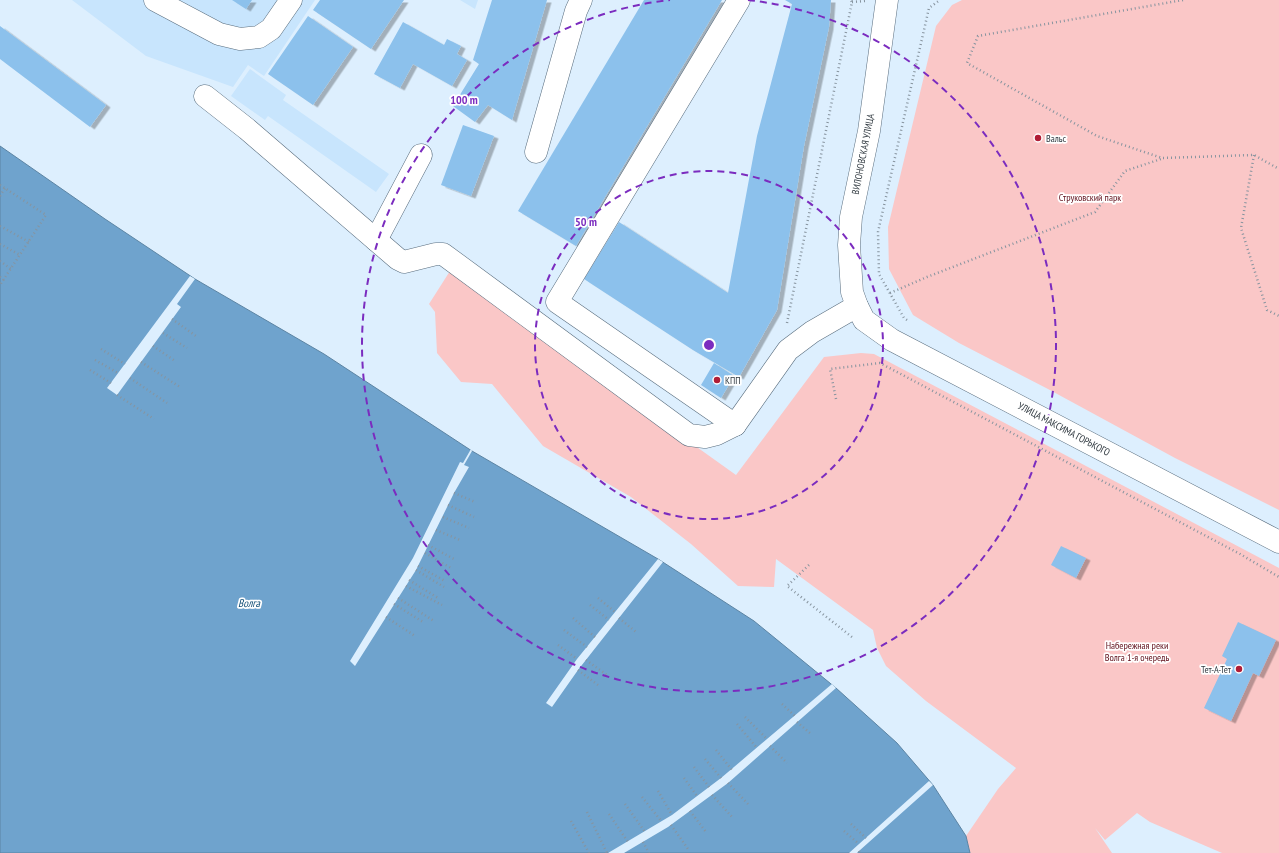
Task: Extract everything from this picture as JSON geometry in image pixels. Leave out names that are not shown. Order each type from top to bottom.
[{"type":"main road","points":[[155,0],[219,34],[240,39],[259,37],[271,29],[291,0]]},
{"type":"main road","points":[[536,152],[576,11],[581,0]]},
{"type":"main road","points":[[735,425],[557,302],[739,0]]},
{"type":"main road","name":"ВИЛОНОВСКАЯ УЛИЦА","points":[[857,306],[852,292],[850,272],[849,245],[851,218],[869,130],[887,0]]},
{"type":"main road","points":[[205,96],[247,129],[398,259],[404,262],[431,255],[443,254],[689,435],[705,437],[717,434],[735,425],[788,350],[812,332],[857,306]]},
{"type":"main road","points":[[376,240],[421,155]]},
{"type":"main road","name":"УЛИЦА МАКСИМА ГОРЬКОГО","points":[[857,306],[864,320],[892,340],[1279,542]]},
{"type":"path","points":[[910,322],[904,318],[879,274],[878,232],[929,8],[940,0]]},
{"type":"path","points":[[1162,158],[1097,136],[967,63],[978,36],[1183,0]]},
{"type":"path","points":[[786,324],[851,1],[865,1]]},
{"type":"path","points":[[890,293],[926,277],[1095,212],[1125,170],[1162,158],[1254,155],[1279,169]]},
{"type":"path","points":[[1254,155],[1241,228],[1267,310],[1279,316]]},
{"type":"path","points":[[0,185],[46,215],[0,285]]},
{"type":"path","points":[[0,196],[5,188]]},
{"type":"path","points":[[0,226],[29,242]]},
{"type":"path","points":[[0,244],[20,255]]},
{"type":"path","points":[[0,261],[11,268]]},
{"type":"path","points":[[0,278],[4,280]]},
{"type":"path","points":[[172,319],[196,336]]},
{"type":"path","points":[[163,333],[186,348]]},
{"type":"path","points":[[153,346],[175,361]]},
{"type":"path","points":[[100,349],[125,364]]},
{"type":"path","points":[[95,360],[118,373]]},
{"type":"path","points":[[141,362],[180,387]]},
{"type":"path","points":[[836,399],[830,369],[880,363],[1240,554],[1279,577]]},
{"type":"path","points":[[90,370],[111,383]]},
{"type":"path","points":[[130,378],[167,403]]},
{"type":"path","points":[[117,395],[154,419]]},
{"type":"path","points":[[454,493],[475,502]]},
{"type":"path","points":[[448,505],[474,517]]},
{"type":"path","points":[[443,517],[469,528]]},
{"type":"path","points":[[436,530],[460,540]]},
{"type":"path","points":[[428,546],[454,559]]},
{"type":"path","points":[[424,553],[451,568]]},
{"type":"path","points":[[809,565],[787,586],[852,637]]},
{"type":"path","points":[[418,566],[445,580]]},
{"type":"path","points":[[416,570],[444,587]]},
{"type":"path","points":[[409,580],[438,598]]},
{"type":"path","points":[[406,586],[442,605]]},
{"type":"path","points":[[398,598],[434,621]]},
{"type":"path","points":[[598,598],[614,612]]},
{"type":"path","points":[[394,604],[423,622]]},
{"type":"path","points":[[590,605],[609,620]]},
{"type":"path","points":[[386,617],[415,636]]},
{"type":"path","points":[[573,618],[595,637]]},
{"type":"path","points":[[618,618],[636,632]]},
{"type":"path","points":[[564,630],[587,647]]},
{"type":"path","points":[[558,645],[577,659]]},
{"type":"path","points":[[586,660],[607,675]]},
{"type":"path","points":[[578,670],[598,685]]},
{"type":"path","points":[[782,704],[795,716]]},
{"type":"path","points":[[746,717],[767,740]]},
{"type":"path","points":[[797,722],[811,734]]},
{"type":"path","points":[[737,724],[758,748]]},
{"type":"path","points":[[770,746],[787,763]]},
{"type":"path","points":[[716,750],[732,770]]},
{"type":"path","points":[[705,759],[721,778]]},
{"type":"path","points":[[694,767],[709,787]]},
{"type":"path","points":[[684,778],[697,796]]},
{"type":"path","points":[[728,783],[748,804]]},
{"type":"path","points":[[658,791],[672,816]]},
{"type":"path","points":[[712,794],[733,818]]},
{"type":"path","points":[[642,797],[662,822]]},
{"type":"path","points":[[626,804],[645,832]]},
{"type":"path","points":[[690,811],[706,832]]},
{"type":"path","points":[[587,812],[608,853]]},
{"type":"path","points":[[609,814],[628,842]]},
{"type":"path","points":[[571,821],[589,853]]},
{"type":"path","points":[[851,824],[866,838]]},
{"type":"path","points":[[672,825],[688,849]]},
{"type":"path","points":[[844,831],[859,844]]},
{"type":"path","points":[[643,842],[649,853]]},
{"type":"shaded area","points":[[72,0],[315,0],[264,76],[248,65],[233,87],[146,56]]},
{"type":"shaded area","points":[[460,0],[478,0],[475,9]]},
{"type":"shaded area","points":[[250,69],[286,95],[283,100],[389,174],[376,192],[268,116],[265,120],[231,96]]},
{"type":"green space","name":"Струковский парк","points":[[962,0],[1279,0],[1279,510],[1175,458],[1048,389],[959,343],[913,315],[889,269],[888,227],[936,26],[952,5]]},
{"type":"green space","name":"Набережная реки Волга 1-я очередь","points":[[450,271],[736,475],[824,357],[861,353],[874,354],[1279,568],[1279,853],[1222,853],[1150,822],[1137,813],[1105,840],[1095,828],[1112,853],[970,853],[966,836],[998,789],[1016,768],[926,701],[886,666],[877,648],[873,630],[776,559],[774,587],[738,586],[691,544],[631,497],[543,446],[492,384],[461,382],[437,353],[435,312],[429,304]]},
{"type":"water","name":"Волга","points":[[0,146],[195,279],[324,354],[472,451],[658,559],[754,621],[836,688],[897,743],[933,785],[966,836],[970,853],[0,853]]},
{"type":"pier","points":[[190,276],[195,279],[177,304],[181,307],[117,395],[107,388]]},
{"type":"pier","points":[[471,449],[472,451],[464,465],[469,467],[454,493],[416,570],[355,666],[350,661],[413,558],[460,462],[463,463]]},
{"type":"pier","points":[[658,559],[663,562],[578,670],[552,707],[546,703],[577,659]]},
{"type":"pier","points":[[832,684],[836,688],[728,783],[668,827],[624,853],[608,853],[672,815],[721,778]]},
{"type":"pier","points":[[929,781],[933,785],[857,853],[849,853]]},
{"type":"building","points":[[232,0],[252,0],[246,9]]},
{"type":"building","points":[[320,0],[404,0],[371,49],[313,10]]},
{"type":"building","points":[[492,0],[547,0],[512,120],[488,105],[475,122],[453,106],[479,64],[473,60]]},
{"type":"building","points":[[644,0],[722,0],[576,246],[518,211]]},
{"type":"building","points":[[785,0],[831,0],[829,27],[804,146],[777,310],[739,377],[693,350],[584,279],[619,222],[728,293],[757,136],[792,4]]},
{"type":"building","points":[[308,16],[353,47],[313,105],[268,74]]},
{"type":"building","points":[[403,22],[444,45],[447,39],[461,46],[457,54],[467,60],[452,86],[413,64],[400,88],[374,74]]},
{"type":"building","points":[[0,26],[106,105],[90,127],[0,59]]},
{"type":"building","points":[[463,125],[494,136],[471,196],[441,185]]},
{"type":"building","name":"КПП","points":[[714,363],[734,376],[721,398],[701,385]]},
{"type":"building","points":[[1061,546],[1086,558],[1076,578],[1051,565]]},
{"type":"building","points":[[1238,622],[1276,640],[1259,676],[1253,673],[1231,721],[1204,708],[1227,659],[1222,656]]},
{"type":"place","name":"Вальс","points":[[1038,138]]},
{"type":"place","name":"КПП","points":[[717,380]]},
{"type":"place","name":"Тет-А-Тет","points":[[1239,669]]}]
